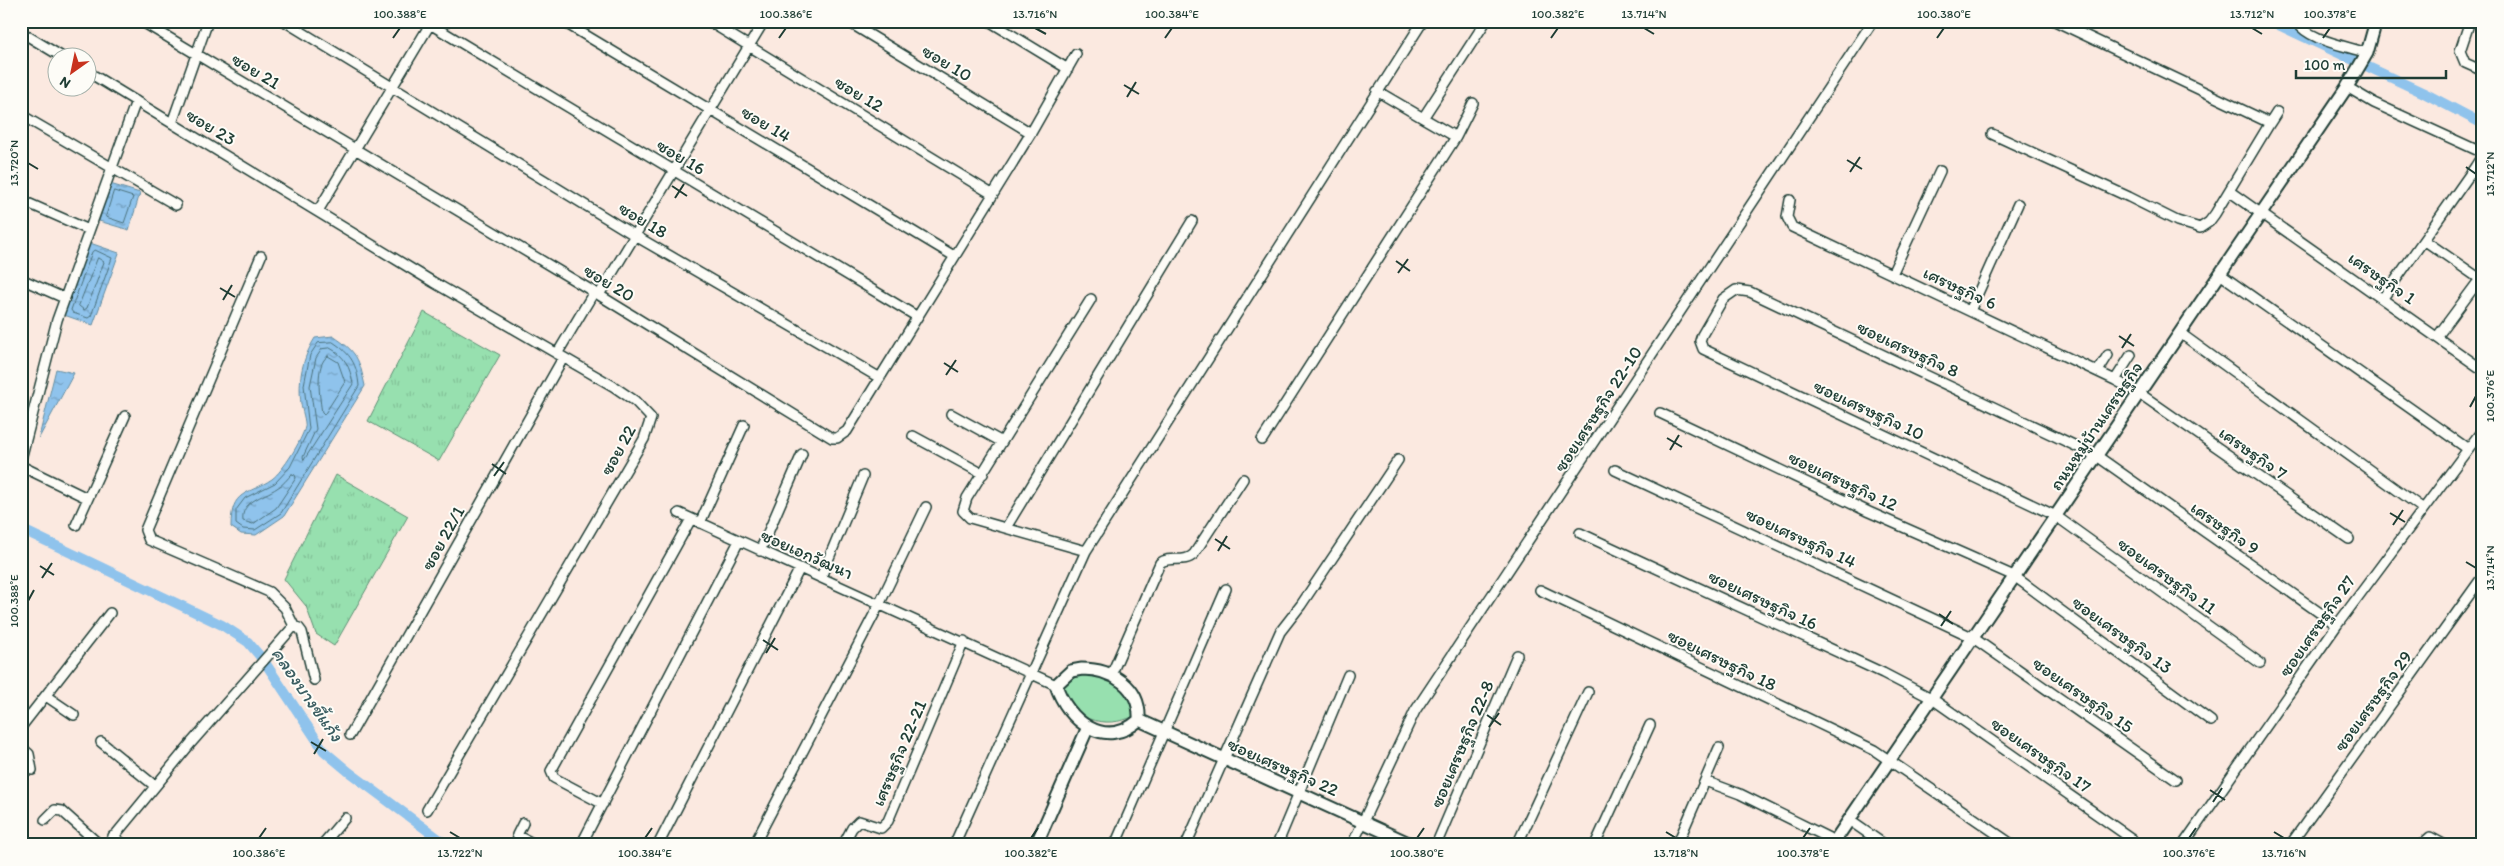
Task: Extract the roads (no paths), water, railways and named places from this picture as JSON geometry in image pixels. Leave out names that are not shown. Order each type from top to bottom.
[{"type":"street","name":"ซอย 21","points":[[141,21],[354,149]]},
{"type":"street","points":[[172,123],[208,21]]},
{"type":"street","name":"ซอย 18","points":[[284,21],[634,235],[880,378]]},
{"type":"street","name":"ซอย 14","points":[[562,21],[954,256]]},
{"type":"street","name":"ซอย 12","points":[[708,21],[992,194]]},
{"type":"street","name":"ซอย 22/1","points":[[350,735],[560,356],[764,21]]},
{"type":"street","name":"ซอย 10","points":[[847,21],[1031,133]]},
{"type":"street","points":[[989,21],[1068,69]]},
{"type":"street","points":[[954,845],[1033,673],[1086,551],[1423,21]]},
{"type":"street","points":[[1423,118],[1486,21]]},
{"type":"street","name":"ซอยเศรษฐกิจ 22-10","points":[[1352,845],[1415,711],[1873,21]]},
{"type":"street","points":[[2055,21],[2270,123]]},
{"type":"street","points":[[2296,21],[2301,30],[2311,36],[2365,58]]},
{"type":"street","name":"ถนนหมู่บ้านเศรษฐกิจ","points":[[1833,843],[2350,83],[2365,58],[2376,21]]},
{"type":"street","points":[[2470,21],[2460,51],[2465,63],[2483,71]]},
{"type":"street","points":[[318,211],[429,22]]},
{"type":"street","name":"ซอย 16","points":[[429,22],[916,316]]},
{"type":"street","points":[[21,32],[48,48]]},
{"type":"street","points":[[880,378],[916,316],[1031,133],[1076,54]]},
{"type":"street","name":"ซอย 23","points":[[98,78],[318,211]]},
{"type":"street","points":[[2350,83],[2374,103],[2481,152],[2482,156],[2383,298]]},
{"type":"street","points":[[1377,91],[1456,136]]},
{"type":"street","points":[[21,459],[64,298],[136,101]]},
{"type":"street","points":[[1262,440],[1456,136],[1473,103]]},
{"type":"street","points":[[1992,134],[2177,221],[2200,228],[2209,222],[2277,112]]},
{"type":"street","points":[[21,115],[176,205]]},
{"type":"street","name":"ซอย 20","points":[[354,149],[597,294],[824,434],[837,438],[847,431],[880,378]]},
{"type":"street","points":[[1892,274],[1940,171]]},
{"type":"street","name":"เศรษฐกิจ 1","points":[[2229,191],[2483,370]]},
{"type":"street","points":[[21,200],[89,230]]},
{"type":"street","name":"เศรษฐกิจ 6","points":[[1790,200],[1787,216],[1792,227],[2098,371],[2138,393]]},
{"type":"street","points":[[1970,311],[2018,204]]},
{"type":"street","name":"ซอย 22","points":[[318,211],[433,282],[635,401],[651,418],[650,428],[427,810]]},
{"type":"street","points":[[1007,526],[1192,221]]},
{"type":"street","points":[[2424,240],[2482,278],[2437,337]]},
{"type":"street","points":[[261,256],[145,530],[150,540],[269,592],[285,608],[294,626],[302,632],[314,680]]},
{"type":"street","points":[[2220,274],[2468,449]]},
{"type":"street","points":[[21,279],[64,298]]},
{"type":"street","name":"ซอยเศรษฐกิจ 8","points":[[1713,316],[1723,299],[1730,293],[1736,290],[1750,292],[2096,456]]},
{"type":"street","points":[[1086,551],[1007,526],[964,515],[963,506],[1091,299]]},
{"type":"street","name":"ซอยเศรษฐกิจ 10","points":[[1713,316],[1700,340],[1703,349],[2056,516]]},
{"type":"street","points":[[2180,333],[2422,508]]},
{"type":"street","points":[[2098,371],[2108,355]]},
{"type":"street","points":[[2115,380],[2131,355]]},
{"type":"street","name":"เศรษฐกิจ 7","points":[[2138,393],[2349,539]]},
{"type":"street","name":"ซอยเศรษฐกิจ 12","points":[[1660,412],[1869,512],[2014,576]]},
{"type":"street","points":[[951,414],[1002,442]]},
{"type":"street","points":[[76,525],[125,416]]},
{"type":"street","points":[[603,804],[554,778],[551,771],[696,521],[744,425]]},
{"type":"street","name":"ซอยเศรษฐกิจ 27","points":[[2183,845],[2336,625],[2483,429]]},
{"type":"street","points":[[913,436],[983,474]]},
{"type":"street","points":[[760,551],[802,454]]},
{"type":"street","name":"เศรษฐกิจ 9","points":[[2096,456],[2336,625]]},
{"type":"street","points":[[1186,845],[1280,632],[1301,605],[1398,460]]},
{"type":"street","points":[[21,466],[87,498]]},
{"type":"street","name":"ซอยเศรษฐกิจ 14","points":[[1615,470],[1972,637]]},
{"type":"street","points":[[821,577],[863,476]]},
{"type":"street","points":[[1112,673],[1160,563],[1169,560],[1185,560],[1194,554],[1243,479]]},
{"type":"street","points":[[754,845],[879,605],[926,508]]},
{"type":"street","name":"ซอยเอกวัฒนา","points":[[679,513],[879,605],[964,641]]},
{"type":"street","name":"ซอยเศรษฐกิจ 11","points":[[2056,516],[2260,663]]},
{"type":"street","name":"ซอยเศรษฐกิจ 16","points":[[1580,533],[1884,673],[1931,698]]},
{"type":"street","points":[[581,845],[738,541]]},
{"type":"street","points":[[658,845],[800,568]]},
{"type":"street","name":"ซอยเศรษฐกิจ 13","points":[[2014,576],[2211,720]]},
{"type":"street","name":"ซอยเศรษฐกิจ 29","points":[[2290,845],[2483,576]]},
{"type":"street","points":[[1115,845],[1226,589]]},
{"type":"street","name":"ซอยเศรษฐกิจ 18","points":[[1540,590],[1890,760],[2013,845]]},
{"type":"street","points":[[21,727],[110,613]]},
{"type":"street","points":[[107,845],[191,743],[264,663],[294,626]]},
{"type":"street","name":"ซอยเศรษฐกิจ 15","points":[[1972,637],[2176,780]]},
{"type":"street","points":[[964,641],[1056,685],[1061,701],[1070,714],[1088,727],[1103,732],[1120,731],[1130,729],[1139,720],[1140,710],[1134,697],[1112,673],[1093,669],[1072,671],[1056,685]]},
{"type":"street","name":"เศรษฐกิจ 22-21","points":[[844,845],[852,828],[859,822],[881,828],[888,821],[964,641]]},
{"type":"street","name":"ซอยเศรษฐกิจ 22-8","points":[[1436,845],[1518,655]]},
{"type":"street","points":[[1277,845],[1348,675]]},
{"type":"street","points":[[1517,845],[1588,692]]},
{"type":"street","points":[[46,696],[74,715]]},
{"type":"street","name":"ซอยเศรษฐกิจ 17","points":[[1931,698],[2132,839]]},
{"type":"street","name":"ซอยเศรษฐกิจ 22","points":[[1139,720],[1414,845]]},
{"type":"street","points":[[1596,845],[1650,725]]},
{"type":"street","points":[[1036,845],[1088,727]]},
{"type":"street","points":[[100,742],[155,786]]},
{"type":"street","points":[[21,746],[29,754],[32,770]]},
{"type":"street","points":[[1677,845],[1719,748]]},
{"type":"street","points":[[1705,781],[1740,794],[1833,843]]},
{"type":"street","points":[[45,820],[55,810],[62,811],[100,845]]},
{"type":"street","points":[[322,845],[345,818]]},
{"type":"street","points":[[1849,820],[1884,845]]},
{"type":"street","points":[[523,823],[517,835],[536,845]]},
{"type":"street","points":[[113,836],[124,845]]},
{"type":"street","points":[[2421,845],[2430,837],[2444,845]]},
{"type":"water","points":[[110,184],[140,193],[129,230],[99,221]]},
{"type":"water","points":[[90,243],[119,253],[93,325],[64,315]]},
{"type":"water","points":[[333,336],[352,351],[356,357],[365,386],[284,516],[256,535],[241,534],[231,527],[234,506],[242,495],[272,479],[296,447],[305,427],[300,395],[304,362],[315,338]]},
{"type":"water","points":[[56,369],[74,373],[39,438],[39,437]]},
{"type":"waterway","points":[[2270,21],[2424,93],[2483,124]]},
{"type":"waterway","name":"คลองบางขี้แก้ง","points":[[21,529],[222,625],[248,642],[264,661],[324,751],[349,772],[447,845]]}]
